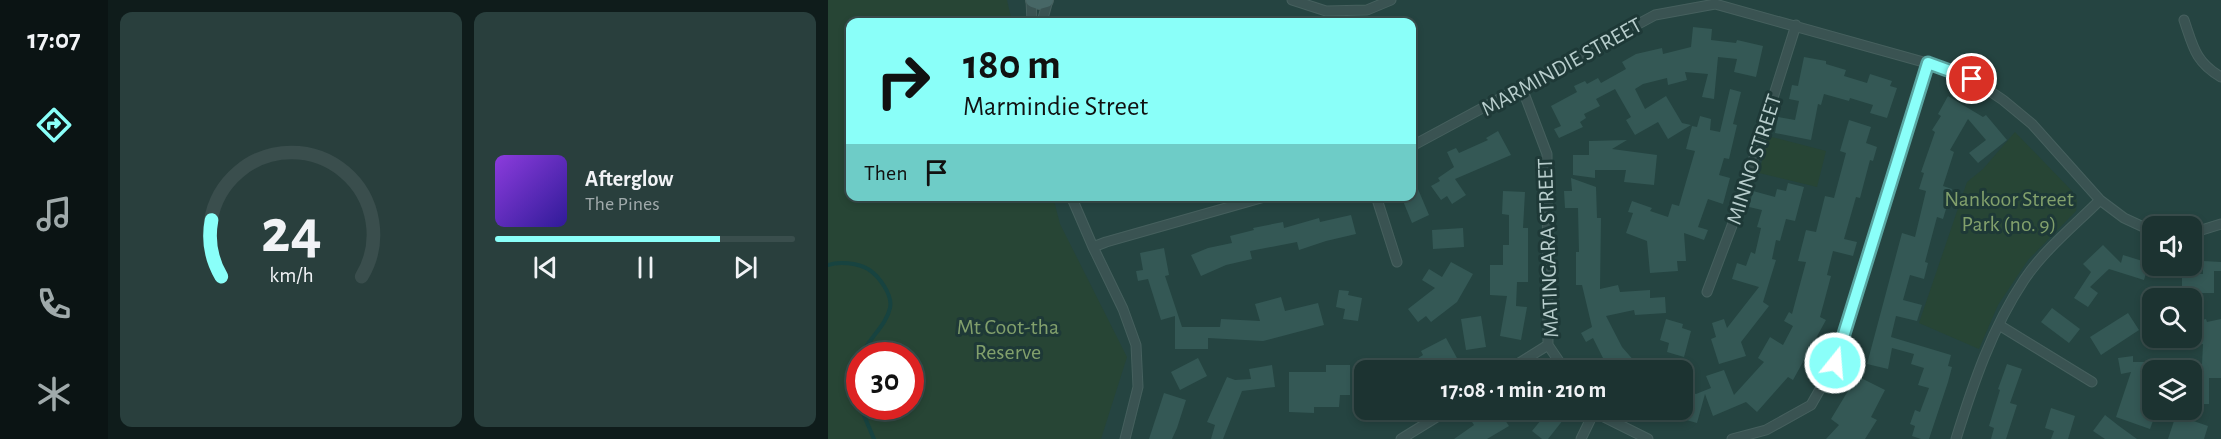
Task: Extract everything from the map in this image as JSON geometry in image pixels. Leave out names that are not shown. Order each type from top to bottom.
[{"type":"main road","points":[[1032,0],[1041,2],[1047,0]]},
{"type":"street","points":[[1032,0],[1032,18]]},
{"type":"street","points":[[1043,18],[1047,0]]},
{"type":"street","points":[[1292,0],[1326,11],[1367,10],[1391,0]]},
{"type":"street","name":"MARMINDIE STREET","points":[[1416,144],[1655,15],[1715,4],[1928,63],[1972,79],[2003,100],[2032,124],[2100,200],[2124,218],[2142,226]]},
{"type":"street","points":[[2184,20],[2197,58],[2221,77]]},
{"type":"street","name":"MINNO STREET","points":[[1707,292],[1736,215],[1796,26]]},
{"type":"street","points":[[1732,439],[1766,430],[1811,405],[1835,363],[1928,63]]},
{"type":"street","name":"MATINGARA STREET","points":[[1522,88],[1547,154],[1548,345],[1559,360]]},
{"type":"street","points":[[1956,439],[1972,386],[2000,325],[2025,279],[2100,200]]},
{"type":"street","points":[[1073,201],[1123,309],[1136,345],[1137,387],[1125,439]]},
{"type":"street","points":[[1093,247],[1250,201]]},
{"type":"street","points":[[1378,201],[1397,262]]},
{"type":"street","points":[[2202,230],[2221,224]]},
{"type":"street","points":[[2000,325],[2092,382]]},
{"type":"street","points":[[1524,360],[1548,345]]},
{"type":"street","points":[[1401,439],[1432,420]]},
{"type":"street","points":[[1581,439],[1589,420]]},
{"type":"street","points":[[1611,420],[1648,439]]},
{"type":"green space","name":"Mt Coot-tha Reserve","points":[[828,0],[1007,0],[1011,18],[846,18],[846,201],[1054,201],[1060,224],[1127,357],[1101,439],[828,439]]},
{"type":"green space","name":"Nankoor Street Park (no. 9)","points":[[2015,132],[2072,191],[2077,201],[2076,211],[2028,260],[1998,305],[1979,349],[1919,323],[1967,182],[1983,169]]},
{"type":"green space","points":[[1768,136],[1826,151],[1817,187],[1759,173]]},
{"type":"building","points":[[1693,27],[1712,29],[1711,40],[1736,43],[1737,40],[1763,46],[1756,77],[1734,72],[1737,59],[1718,57],[1714,99],[1702,97],[1708,74],[1685,72],[1687,80],[1668,85],[1667,78],[1643,84],[1635,89],[1645,109],[1666,96],[1682,123],[1691,125],[1668,139],[1658,122],[1635,135],[1626,120],[1631,117],[1615,89],[1596,99],[1600,106],[1584,114],[1586,118],[1580,122],[1583,127],[1559,138],[1554,129],[1561,126],[1551,106],[1577,92],[1574,86],[1585,81],[1587,84],[1598,78],[1601,83],[1626,69],[1622,62],[1636,54],[1662,48],[1663,54],[1691,47]]},
{"type":"building","points":[[1804,57],[1826,61],[1826,64],[1846,70],[1844,76],[1867,83],[1870,74],[1892,81],[1890,86],[1897,88],[1887,118],[1870,113],[1873,105],[1824,94],[1821,105],[1818,104],[1811,140],[1775,133],[1778,117],[1795,120],[1799,101],[1789,99],[1792,85],[1798,86]]},
{"type":"building","points":[[1730,89],[1741,92],[1733,124],[1737,125],[1729,159],[1724,158],[1719,175],[1730,178],[1723,204],[1708,199],[1698,227],[1708,230],[1704,240],[1684,233],[1686,261],[1677,261],[1678,271],[1650,273],[1647,241],[1626,233],[1633,213],[1628,212],[1632,201],[1652,208],[1650,211],[1668,217],[1672,204],[1679,206],[1695,151],[1686,149],[1692,126],[1697,127],[1700,116],[1711,119],[1710,130],[1720,132]]},
{"type":"building","points":[[1948,96],[1983,117],[1986,115],[2007,140],[1978,163],[1969,153],[1986,140],[1968,119],[1950,150],[1954,152],[1943,186],[1952,189],[1943,219],[1937,217],[1925,262],[1928,263],[1924,279],[1910,275],[1903,300],[1922,305],[1917,321],[1896,316],[1891,337],[1951,355],[1948,366],[1952,367],[1929,439],[1921,439],[1912,436],[1915,426],[1910,424],[1915,410],[1920,412],[1929,388],[1918,385],[1924,368],[1911,364],[1914,354],[1892,348],[1888,369],[1867,364],[1902,233],[1915,237],[1926,191],[1919,189],[1924,173],[1921,172],[1935,132],[1932,130],[1941,116],[1938,114]]},
{"type":"building","points":[[1849,120],[1871,127],[1866,143],[1877,147],[1873,161],[1870,160],[1860,198],[1856,197],[1844,239],[1857,242],[1853,256],[1833,251],[1827,275],[1831,276],[1820,317],[1826,320],[1793,380],[1788,377],[1757,412],[1746,402],[1713,416],[1705,394],[1697,423],[1686,420],[1693,420],[1693,393],[1711,388],[1706,376],[1724,370],[1734,395],[1764,362],[1758,358],[1770,337],[1783,345],[1793,326],[1784,321],[1789,312],[1792,314],[1806,262],[1798,261],[1806,230],[1816,232],[1825,196],[1834,198],[1846,153],[1840,151]]},
{"type":"building","points":[[1498,131],[1511,155],[1455,179],[1466,195],[1452,204],[1447,196],[1441,200],[1431,186],[1440,181],[1438,178],[1454,167],[1447,152],[1456,148],[1459,153],[1488,140],[1486,138]]},
{"type":"building","points":[[1627,140],[1612,149],[1657,155],[1654,185],[1624,182],[1626,170],[1595,170],[1595,178],[1573,175],[1573,155],[1589,155],[1589,141]]},
{"type":"building","points":[[1571,178],[1596,187],[1597,218],[1601,218],[1600,289],[1618,285],[1620,292],[1650,290],[1650,298],[1665,297],[1666,313],[1635,315],[1634,310],[1606,316],[1622,347],[1633,360],[1604,360],[1593,338],[1586,342],[1581,333],[1592,327],[1582,285],[1576,285],[1576,252],[1579,252],[1578,208],[1565,208],[1564,191],[1572,191]]},
{"type":"building","points":[[1788,183],[1804,187],[1795,221],[1786,219],[1780,241],[1776,240],[1772,259],[1776,260],[1763,302],[1769,306],[1741,342],[1746,356],[1719,364],[1711,339],[1716,337],[1712,323],[1724,319],[1727,328],[1759,287],[1732,279],[1737,263],[1746,266],[1751,252],[1755,254],[1761,228],[1757,227],[1762,210],[1749,207],[1753,191],[1775,197],[1777,189],[1786,191]]},
{"type":"building","points":[[1416,184],[1429,215],[1412,223],[1403,201],[1416,201]]},
{"type":"building","points":[[1503,191],[1525,192],[1523,228],[1528,228],[1528,282],[1517,282],[1516,306],[1527,307],[1521,340],[1500,336],[1507,296],[1490,295],[1490,265],[1503,265],[1503,245],[1509,245],[1509,215],[1502,214]]},
{"type":"building","points":[[1351,215],[1356,234],[1299,250],[1297,242],[1250,251],[1252,259],[1226,265],[1201,276],[1191,255],[1208,248],[1232,243],[1230,236],[1254,230],[1253,228],[1283,222],[1284,228],[1319,218],[1320,222]]},
{"type":"building","points":[[1463,228],[1464,247],[1433,249],[1432,230]]},
{"type":"building","points":[[2103,245],[2121,263],[2123,255],[2142,261],[2142,276],[2145,276],[2144,280],[2109,269],[2090,287],[2098,293],[2088,307],[2074,298],[2091,272],[2083,264]]},
{"type":"building","points":[[1164,248],[1169,275],[1165,276],[1182,327],[1220,327],[1221,319],[1260,321],[1255,304],[1281,297],[1285,311],[1318,303],[1324,325],[1263,341],[1208,338],[1208,349],[1175,349],[1175,316],[1161,320],[1148,279],[1138,281],[1136,271],[1143,270],[1140,253]]},
{"type":"building","points":[[2203,261],[2221,262],[2221,271],[2214,271],[2214,293],[2202,293],[2202,288],[2182,288],[2182,276],[2202,276]]},
{"type":"building","points":[[1451,262],[1473,274],[1457,302],[1431,322],[1426,316],[1418,322],[1408,309],[1435,288],[1422,280],[1429,269],[1442,277]]},
{"type":"building","points":[[1339,290],[1349,291],[1348,295],[1362,298],[1358,321],[1343,319],[1345,309],[1336,307]]},
{"type":"building","points":[[2052,308],[2080,329],[2069,343],[2041,322]]},
{"type":"building","points":[[2128,313],[2139,330],[2101,355],[2090,337]]},
{"type":"building","points":[[1481,316],[1486,347],[1466,350],[1461,319]]},
{"type":"building","points":[[1666,319],[1683,324],[1682,328],[1691,331],[1684,357],[1667,352],[1669,343],[1660,340]]},
{"type":"building","points":[[2206,319],[2207,322],[2221,319],[2221,378],[2209,378],[2209,404],[2202,404],[2202,320]]},
{"type":"building","points":[[1446,338],[1458,360],[1415,360],[1423,355],[1421,351]]},
{"type":"building","points":[[2133,356],[2133,362],[2142,362],[2142,420],[2153,420],[2150,429],[2116,417],[2131,372],[2121,374],[2118,358]]},
{"type":"building","points":[[1198,358],[1207,376],[1180,390],[1171,372]]},
{"type":"building","points":[[2007,364],[2022,369],[2010,403],[2017,405],[2006,439],[1991,439],[1994,428],[1989,426]]},
{"type":"building","points":[[1272,365],[1275,387],[1242,391],[1223,439],[1211,439],[1215,425],[1207,422],[1227,377],[1235,380],[1251,379],[1249,369]]},
{"type":"building","points":[[1326,365],[1350,365],[1350,395],[1340,395],[1339,407],[1314,407],[1314,413],[1289,412],[1289,372],[1326,372]]},
{"type":"building","points":[[1857,376],[1885,390],[1871,417],[1877,420],[1865,439],[1826,439],[1839,425],[1831,419]]},
{"type":"building","points":[[1164,393],[1186,400],[1177,428],[1172,439],[1149,439]]},
{"type":"building","points":[[2051,408],[2075,416],[2068,439],[2051,439],[2054,431],[2045,428]]},
{"type":"building","points":[[2105,415],[2137,439],[2105,439],[2093,431]]},
{"type":"building","points":[[1505,420],[1509,426],[1487,439],[1454,439],[1474,425],[1472,422]]},
{"type":"building","points":[[1541,420],[1563,420],[1548,439],[1542,439],[1532,431]]},
{"type":"building","points":[[2174,420],[2191,420],[2208,426],[2204,439],[2168,439]]},
{"type":"waterway","points":[[828,265],[848,263],[868,269],[881,281],[887,292],[890,303],[888,315],[870,342]]},
{"type":"waterway","points":[[866,420],[874,439]]},
{"type":"route","points":[[1835,363],[1928,63],[1972,79]]}]
